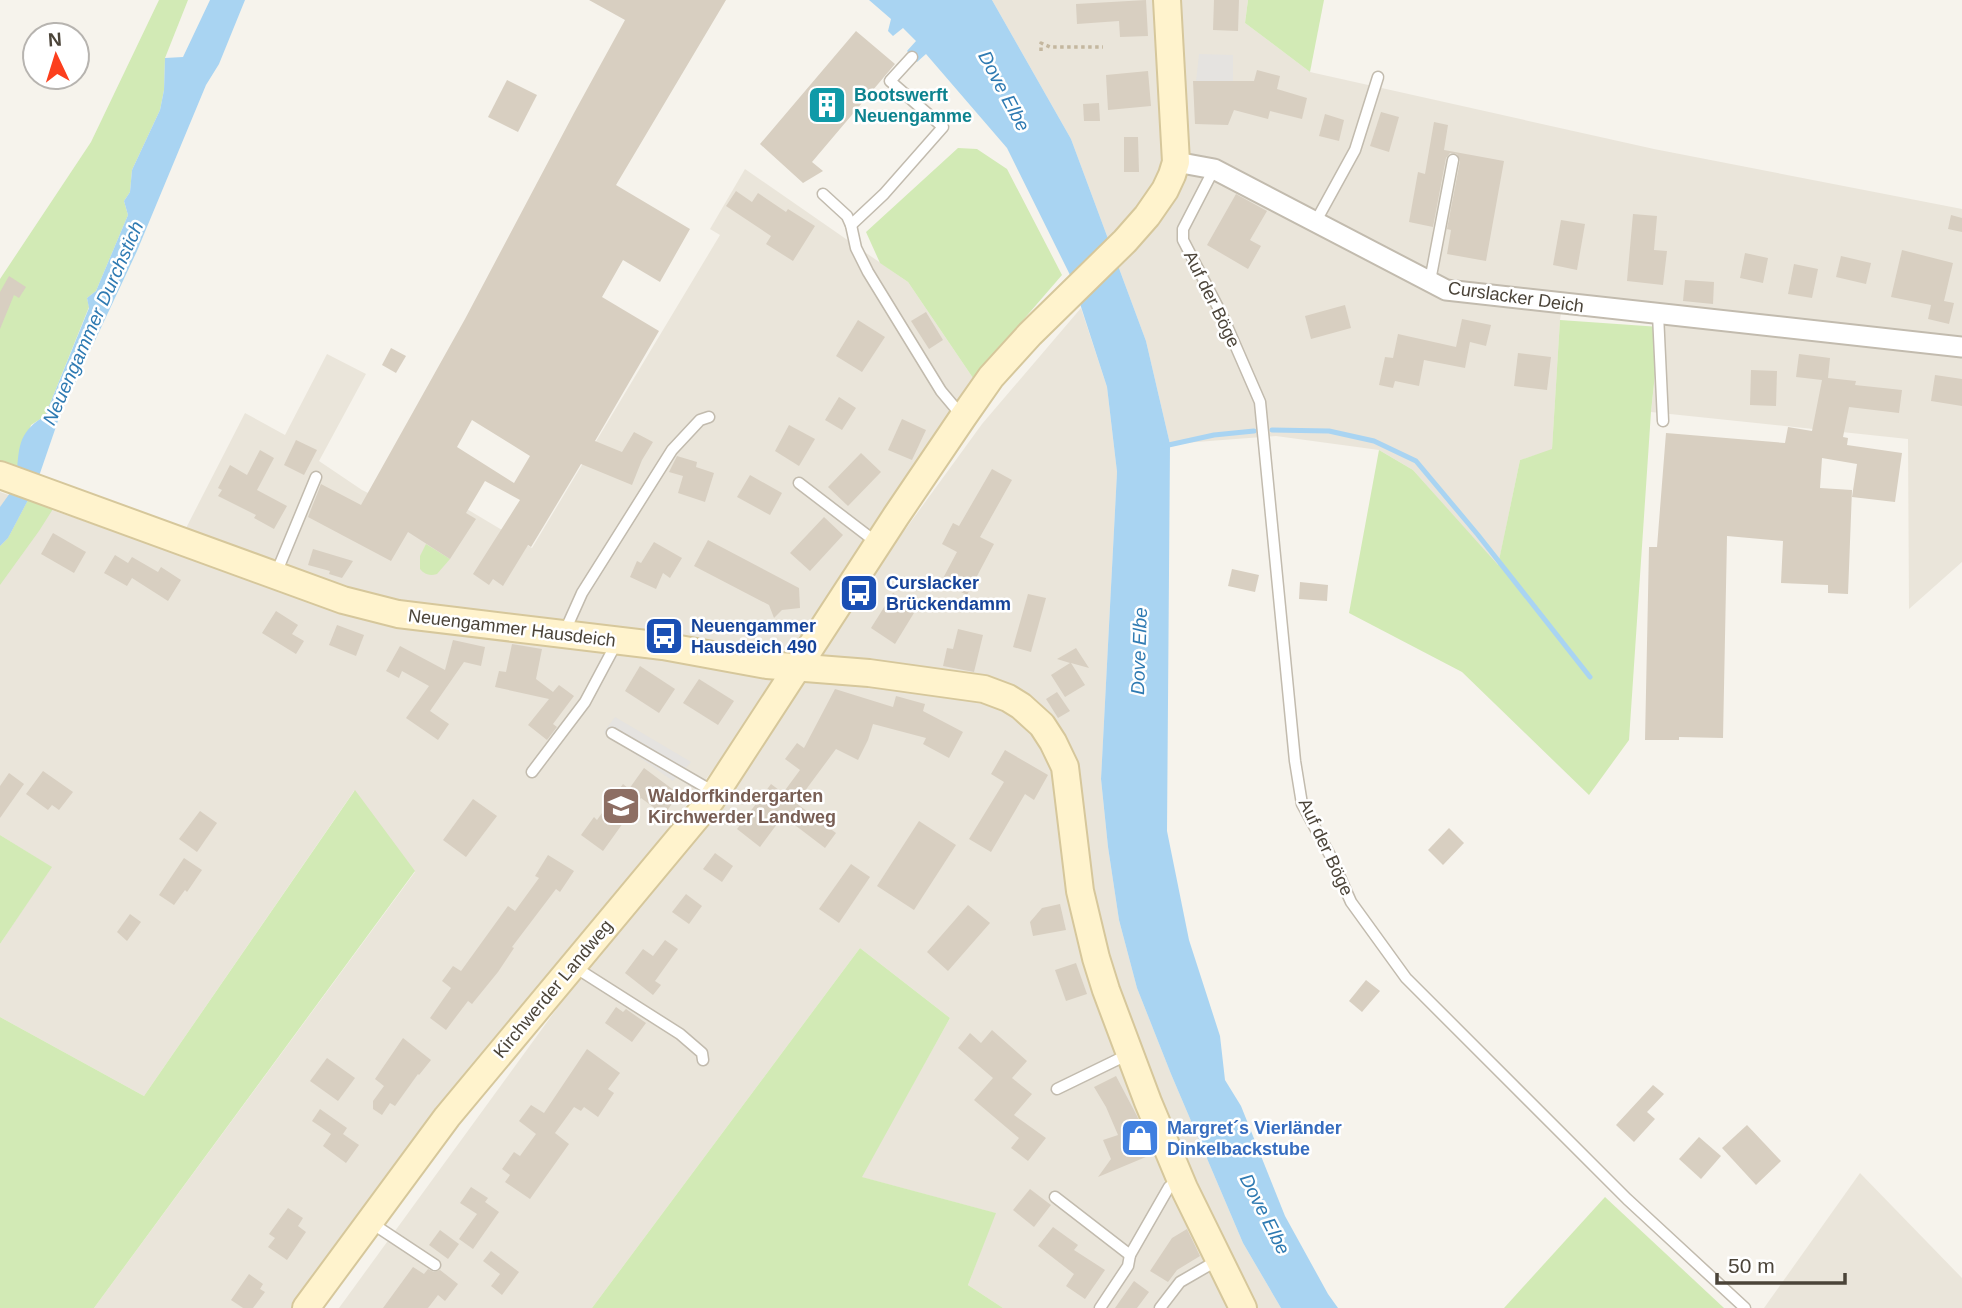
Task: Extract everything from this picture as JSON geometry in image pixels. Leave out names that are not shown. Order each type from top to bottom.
[{"type":"street","points":[[797,668],[962,416],[991,377],[1030,334],[1125,241],[1165,190],[1176,162],[1167,0]]},
{"type":"street","name":"Curslacker Deich","points":[[1176,162],[1214,169],[1446,290],[1962,347]]},
{"type":"street","name":"Neuengammer Hausdeich","points":[[6,477],[343,600],[398,614],[663,646],[767,665],[869,673],[984,689],[1021,706],[1042,725],[1065,767],[1080,891],[1106,990],[1129,1054],[1181,1179],[1243,1308]]},
{"type":"street","name":"Kirchwerder Landweg","points":[[306,1308],[447,1117],[715,793],[797,668]]},
{"type":"lane","points":[[851,225],[884,194],[943,127],[890,81],[912,57]]},
{"type":"lane","points":[[1316,221],[1355,150],[1378,77]]},
{"type":"lane","points":[[1430,281],[1453,160]]},
{"type":"lane","name":"Auf der Böge","points":[[1214,169],[1182,229],[1183,240],[1223,317],[1260,402],[1294,748],[1302,804],[1331,857],[1351,902],[1406,978],[1626,1199],[1745,1308]]},
{"type":"lane","points":[[823,194],[847,216],[856,248],[868,272],[941,391],[962,416]]},
{"type":"lane","points":[[1658,314],[1664,421]]},
{"type":"lane","points":[[564,635],[582,593],[673,450],[700,420],[709,417]]},
{"type":"lane","points":[[275,576],[316,477]]},
{"type":"lane","points":[[799,483],[878,544]]},
{"type":"lane","points":[[532,772],[585,702],[617,641]]},
{"type":"lane","points":[[612,733],[715,793]]},
{"type":"lane","points":[[572,966],[680,1034],[702,1053],[703,1060]]},
{"type":"lane","points":[[1056,1089],[1129,1054]]},
{"type":"lane","points":[[1100,1308],[1128,1266],[1130,1255],[1169,1187],[1181,1179]]},
{"type":"lane","points":[[1055,1197],[1130,1255]]},
{"type":"lane","points":[[370,1221],[435,1265]]},
{"type":"lane","points":[[1160,1308],[1180,1282],[1218,1260]]},
{"type":"path","points":[[1041,51],[1041,43],[1049,47],[1103,47]]},
{"type":"shaded area","points":[[992,0],[1248,0],[1245,23],[1310,72],[1654,149],[1962,209],[1962,562],[1909,609],[1908,439],[1651,412],[1663,304],[1564,293],[1552,450],[1520,460],[1498,566],[1413,470],[1379,450],[1276,436],[1170,444],[1146,341],[1071,139]]},
{"type":"shaded area","points":[[1199,54],[1233,55],[1233,81],[1196,81]]},
{"type":"shaded area","points":[[745,169],[908,282],[973,378],[795,652],[374,599],[183,534],[245,413],[285,435],[327,354],[366,374],[319,461],[362,490],[419,518],[435,490],[532,548],[720,235],[710,229]]},
{"type":"shaded area","points":[[1081,308],[1107,387],[1117,472],[1101,779],[1119,920],[1137,988],[1171,1074],[1243,1243],[1281,1308],[1003,1308],[968,1285],[995,1213],[861,1177],[950,1018],[860,948],[592,1308],[339,1308],[982,424]]},
{"type":"shaded area","points":[[0,492],[349,613],[782,676],[316,1308],[94,1308],[415,872],[354,791],[144,1096],[0,1017],[0,944],[51,867],[0,835]]},
{"type":"shaded area","points":[[615,717],[691,762],[673,781],[604,732]]},
{"type":"shaded area","points":[[1860,1173],[1962,1278],[1962,1308],[1764,1308]]},
{"type":"green space","points":[[159,0],[188,0],[165,58],[160,110],[132,170],[130,192],[124,201],[128,215],[96,291],[87,298],[89,307],[45,416],[31,425],[17,471],[0,463],[0,279],[91,142]]},
{"type":"green space","points":[[1248,0],[1324,0],[1310,72],[1245,23]]},
{"type":"green space","points":[[958,148],[977,149],[1007,169],[1062,275],[973,378],[908,282],[880,263],[866,232]]},
{"type":"green space","points":[[1560,320],[1660,327],[1651,412],[1629,740],[1589,795],[1462,672],[1349,613],[1379,450],[1413,470],[1498,565],[1520,460],[1552,449]]},
{"type":"green space","points":[[28,500],[53,509],[0,585],[0,546],[8,538]]},
{"type":"green space","points":[[426,544],[450,559],[437,574],[428,575],[420,569],[420,556]]},
{"type":"green space","points":[[355,790],[415,871],[94,1308],[0,1308],[0,1017],[144,1096]]},
{"type":"green space","points":[[0,835],[52,867],[0,944]]},
{"type":"green space","points":[[860,948],[950,1018],[862,1177],[996,1213],[968,1285],[1003,1308],[592,1308]]},
{"type":"green space","points":[[1605,1197],[1724,1308],[1504,1308]]},
{"type":"water","name":"Neuengammer Durchstich","points":[[210,0],[245,0],[219,64],[206,85],[137,251],[60,415],[38,479],[17,471],[22,439],[30,427],[45,416],[89,308],[87,298],[96,291],[128,215],[124,201],[130,192],[132,170],[160,110],[165,58],[183,57]]},
{"type":"water","name":"Dove Elbe","points":[[869,0],[992,0],[1071,139],[1146,341],[1170,444],[1167,831],[1189,940],[1220,1036],[1225,1080],[1241,1106],[1285,1216],[1338,1308],[1281,1308],[1243,1243],[1137,988],[1119,920],[1101,779],[1117,472],[1107,387],[1072,279],[1007,148],[926,54],[917,62],[907,51],[916,41],[903,28],[893,36],[888,31],[891,19]]},
{"type":"water","points":[[10,493],[28,500],[8,538],[0,546],[0,507]]},
{"type":"building","points":[[589,0],[726,0],[616,185],[690,229],[660,282],[623,260],[602,297],[659,331],[595,441],[622,452],[634,432],[653,442],[632,485],[581,464],[531,547],[528,545],[503,586],[493,579],[489,585],[473,574],[520,500],[485,481],[466,513],[476,519],[450,559],[408,532],[391,561],[308,517],[321,484],[361,505],[465,319],[625,20]],"holes":[[[472,420],[530,456],[514,483],[457,447]]]},
{"type":"building","points":[[1146,0],[1148,36],[1120,37],[1119,21],[1077,24],[1076,4]]},
{"type":"building","points":[[1214,0],[1239,0],[1238,31],[1213,30]]},
{"type":"building","name":"Bootswerft Neuengamme","points":[[856,31],[895,64],[812,162],[823,171],[803,183],[760,144]]},
{"type":"building","points":[[1257,70],[1280,76],[1277,89],[1307,98],[1302,119],[1270,111],[1268,119],[1234,110],[1228,125],[1195,124],[1193,81],[1254,81]]},
{"type":"building","points":[[1148,71],[1151,106],[1108,110],[1106,75]]},
{"type":"building","points":[[507,80],[537,95],[518,132],[488,117]]},
{"type":"building","points":[[1099,103],[1100,121],[1084,121],[1083,104]]},
{"type":"building","points":[[1381,112],[1399,117],[1389,152],[1370,146]]},
{"type":"building","points":[[1325,114],[1344,120],[1339,141],[1319,136]]},
{"type":"building","points":[[1434,122],[1448,125],[1444,150],[1504,161],[1486,261],[1447,254],[1451,230],[1447,229],[1460,161],[1457,154],[1450,153],[1446,158],[1433,227],[1409,222],[1418,172],[1425,174]]},
{"type":"building","points":[[1124,137],[1138,137],[1139,172],[1124,172]]},
{"type":"building","points":[[736,191],[752,202],[758,193],[786,212],[788,209],[815,226],[793,261],[766,244],[771,236],[726,206]]},
{"type":"building","points":[[1236,194],[1267,211],[1250,240],[1261,246],[1248,269],[1207,245]]},
{"type":"building","points":[[1633,214],[1657,216],[1654,250],[1667,251],[1663,285],[1627,281]]},
{"type":"building","points":[[1951,215],[1962,218],[1962,232],[1948,229]]},
{"type":"building","points":[[1561,220],[1585,224],[1577,270],[1553,265]]},
{"type":"building","points":[[1902,250],[1953,263],[1944,301],[1954,303],[1949,324],[1928,319],[1931,305],[1891,297]]},
{"type":"building","points":[[1745,253],[1768,258],[1763,283],[1740,278]]},
{"type":"building","points":[[1841,256],[1871,263],[1866,284],[1836,277]]},
{"type":"building","points":[[1794,264],[1818,269],[1812,298],[1788,294]]},
{"type":"building","points":[[9,276],[26,287],[19,298],[14,295],[0,329],[0,292]]},
{"type":"building","points":[[1685,280],[1714,282],[1713,304],[1683,301]]},
{"type":"building","points":[[1345,305],[1351,328],[1311,339],[1305,316]]},
{"type":"building","points":[[926,312],[943,340],[929,349],[911,321]]},
{"type":"building","points":[[1462,319],[1491,325],[1486,346],[1470,342],[1465,368],[1424,360],[1419,386],[1395,381],[1393,388],[1379,385],[1385,357],[1393,358],[1398,334],[1456,347]]},
{"type":"building","points":[[858,320],[885,337],[862,372],[836,356]]},
{"type":"building","points":[[391,348],[406,356],[396,373],[382,365]]},
{"type":"building","points":[[1518,353],[1551,357],[1547,390],[1514,386]]},
{"type":"building","points":[[1799,354],[1830,358],[1828,378],[1856,381],[1855,385],[1902,390],[1899,413],[1849,407],[1843,437],[1848,438],[1847,445],[1902,453],[1895,502],[1852,497],[1857,464],[1822,458],[1820,488],[1852,490],[1848,594],[1828,593],[1828,585],[1781,583],[1783,541],[1727,536],[1723,738],[1679,737],[1679,740],[1645,740],[1649,547],[1657,547],[1666,433],[1785,443],[1788,427],[1812,431],[1822,380],[1796,377]]},
{"type":"building","points":[[1751,370],[1777,371],[1776,406],[1750,405]]},
{"type":"building","points":[[1935,375],[1962,379],[1962,406],[1931,401]]},
{"type":"building","points":[[839,397],[856,408],[842,430],[825,420]]},
{"type":"building","points":[[902,419],[926,430],[912,460],[888,450]]},
{"type":"building","points":[[789,425],[815,439],[799,466],[775,451]]},
{"type":"building","points":[[296,440],[317,450],[304,475],[284,465]]},
{"type":"building","points":[[260,450],[274,458],[257,490],[287,506],[274,529],[254,518],[256,515],[218,496],[222,490],[218,488],[230,465],[247,475]]},
{"type":"building","points":[[861,453],[881,472],[848,506],[828,487]]},
{"type":"building","points":[[677,456],[697,462],[696,467],[714,473],[705,502],[678,493],[683,476],[669,472]]},
{"type":"building","points":[[992,469],[1012,480],[980,537],[994,544],[967,595],[941,582],[957,552],[942,544],[953,523],[959,526]]},
{"type":"building","points":[[750,475],[782,493],[770,515],[737,497]]},
{"type":"building","points":[[824,517],[843,535],[810,571],[790,553]]},
{"type":"building","points":[[53,533],[86,552],[74,573],[41,554]]},
{"type":"building","points":[[708,540],[799,588],[800,608],[782,610],[774,618],[769,605],[694,566]]},
{"type":"building","points":[[654,542],[682,558],[670,578],[663,573],[656,589],[630,577],[637,561],[641,563]]},
{"type":"building","points":[[313,549],[353,561],[342,578],[329,574],[330,571],[308,565]]},
{"type":"building","points":[[115,555],[128,563],[132,557],[158,572],[161,567],[181,580],[168,601],[132,578],[127,586],[104,573]]},
{"type":"building","points":[[1232,569],[1259,575],[1255,592],[1228,586]]},
{"type":"building","points":[[1300,582],[1328,585],[1327,601],[1299,599]]},
{"type":"building","points":[[893,593],[917,608],[895,644],[871,628]]},
{"type":"building","points":[[1028,594],[1046,598],[1031,652],[1013,647]]},
{"type":"building","points":[[276,611],[298,625],[292,634],[304,641],[296,654],[262,633]]},
{"type":"building","points":[[337,625],[364,635],[356,656],[329,645]]},
{"type":"building","points":[[958,629],[983,635],[974,672],[943,666],[947,648],[953,649]]},
{"type":"building","points":[[453,640],[485,647],[481,666],[464,662],[430,711],[449,724],[438,740],[406,718],[429,686],[402,671],[399,678],[386,671],[400,646],[445,670]]},
{"type":"building","points":[[512,644],[542,649],[536,679],[553,692],[559,685],[574,696],[553,724],[557,727],[547,740],[528,725],[549,699],[495,687],[499,671],[506,672]]},
{"type":"building","points":[[1076,648],[1089,668],[1071,663],[1085,685],[1065,697],[1051,675],[1070,663],[1057,659]]},
{"type":"building","points":[[640,666],[675,689],[659,713],[625,691]]},
{"type":"building","points":[[699,679],[734,701],[718,725],[683,703]]},
{"type":"building","points":[[835,689],[893,707],[896,696],[925,704],[923,711],[963,732],[949,758],[923,744],[926,738],[873,724],[858,760],[836,749],[796,803],[836,833],[825,848],[783,816],[760,847],[737,829],[771,784],[783,793],[800,770],[785,759],[797,743],[804,748]]},
{"type":"building","points":[[1057,692],[1070,711],[1058,718],[1046,699]]},
{"type":"building","points":[[1005,750],[1048,775],[1034,800],[1025,794],[991,852],[969,839],[1004,782],[991,774]]},
{"type":"building","name":"Waldorfkindergarten Kirchwerder Landweg","points":[[644,768],[679,794],[664,815],[641,798],[603,851],[581,835],[594,817],[597,820],[623,784],[629,789]]},
{"type":"building","points":[[43,771],[73,792],[59,810],[52,805],[48,810],[26,794]]},
{"type":"building","points":[[9,773],[24,784],[0,818],[0,786]]},
{"type":"building","points":[[473,799],[497,816],[466,857],[443,840]]},
{"type":"building","points":[[200,811],[217,823],[197,852],[179,839]]},
{"type":"building","points":[[919,821],[956,845],[914,910],[877,886]]},
{"type":"building","points":[[1449,828],[1464,843],[1443,865],[1428,850]]},
{"type":"building","points":[[715,853],[733,866],[722,882],[703,869]]},
{"type":"building","points":[[548,855],[574,871],[560,892],[556,889],[512,947],[514,948],[498,972],[472,1004],[468,1001],[446,1030],[430,1018],[451,988],[442,981],[453,966],[461,971],[508,906],[515,911],[539,878],[535,876]]},
{"type":"building","points":[[184,858],[202,870],[174,905],[159,895]]},
{"type":"building","points":[[851,864],[870,877],[839,923],[819,909]]},
{"type":"building","points":[[686,894],[702,906],[689,924],[672,912]]},
{"type":"building","points":[[1060,904],[1066,930],[1033,936],[1030,922],[1042,908]]},
{"type":"building","points":[[968,905],[990,923],[948,971],[927,952]]},
{"type":"building","points":[[130,914],[141,922],[127,941],[117,932]]},
{"type":"building","points":[[665,940],[678,949],[655,981],[661,985],[653,995],[625,973],[643,949],[653,956]]},
{"type":"building","points":[[1076,963],[1087,994],[1066,1001],[1055,970]]},
{"type":"building","points":[[1366,980],[1380,991],[1362,1012],[1349,1001]]},
{"type":"building","points":[[616,1007],[623,1012],[626,1009],[646,1023],[632,1042],[605,1023]]},
{"type":"building","points":[[992,1030],[1027,1061],[1012,1078],[1032,1094],[1014,1115],[1046,1138],[1028,1161],[1011,1148],[1019,1138],[974,1100],[993,1078],[958,1048],[970,1033],[981,1043]]},
{"type":"building","points":[[403,1038],[431,1060],[395,1106],[390,1103],[382,1115],[373,1109],[373,1101],[384,1086],[375,1079]]},
{"type":"building","points":[[587,1049],[620,1073],[608,1089],[614,1093],[598,1117],[584,1107],[581,1111],[574,1107],[555,1133],[569,1144],[530,1199],[505,1182],[510,1175],[502,1169],[514,1152],[520,1156],[536,1134],[519,1121],[531,1105],[544,1113]]},
{"type":"building","points":[[327,1058],[355,1078],[338,1101],[310,1081]]},
{"type":"building","points":[[1116,1076],[1153,1154],[1098,1177],[1111,1159],[1103,1140],[1118,1135],[1094,1087]]},
{"type":"building","points":[[1653,1085],[1664,1094],[1647,1112],[1655,1119],[1634,1142],[1616,1125]]},
{"type":"building","points":[[320,1109],[347,1128],[343,1134],[359,1145],[346,1163],[323,1146],[331,1134],[312,1121]]},
{"type":"building","points":[[1747,1125],[1781,1161],[1756,1185],[1722,1148]]},
{"type":"building","points":[[1699,1137],[1721,1156],[1701,1179],[1679,1159]]},
{"type":"building","points":[[471,1187],[488,1198],[485,1202],[499,1212],[473,1249],[459,1239],[477,1214],[460,1203]]},
{"type":"building","points":[[1030,1189],[1051,1205],[1034,1227],[1013,1210]]},
{"type":"building","points":[[288,1208],[303,1218],[298,1226],[306,1232],[287,1260],[268,1247],[275,1238],[269,1234]]},
{"type":"building","points":[[1053,1227],[1078,1245],[1074,1250],[1105,1270],[1085,1299],[1066,1286],[1074,1274],[1038,1246]]},
{"type":"building","points":[[1187,1229],[1200,1256],[1177,1270],[1168,1282],[1150,1271],[1172,1238]]},
{"type":"building","points":[[440,1230],[459,1244],[448,1259],[429,1245]]},
{"type":"building","points":[[491,1251],[519,1272],[502,1295],[491,1286],[500,1274],[483,1261]]},
{"type":"building","points":[[413,1267],[424,1274],[428,1269],[434,1272],[440,1270],[458,1284],[445,1301],[438,1295],[428,1308],[383,1308]]},
{"type":"building","points":[[249,1274],[263,1284],[260,1289],[265,1292],[253,1308],[243,1308],[231,1300]]},
{"type":"building","points":[[1134,1281],[1149,1292],[1137,1308],[1115,1308]]},
{"type":"waterway","points":[[1272,430],[1329,431],[1374,441],[1416,461],[1590,677]]},
{"type":"waterway","points":[[1164,446],[1214,435],[1254,431]]},
{"type":"place","name":"Bootswerft Neuengamme","points":[[827,105]]},
{"type":"place","name":"Curslacker Brückendamm","points":[[859,593]]},
{"type":"place","name":"Neuengammer Hausdeich 490","points":[[664,636]]},
{"type":"place","name":"Waldorfkindergarten Kirchwerder Landweg","points":[[621,806]]},
{"type":"place","name":"Margret´s Vierländer Dinkelbackstube","points":[[1140,1138]]}]
